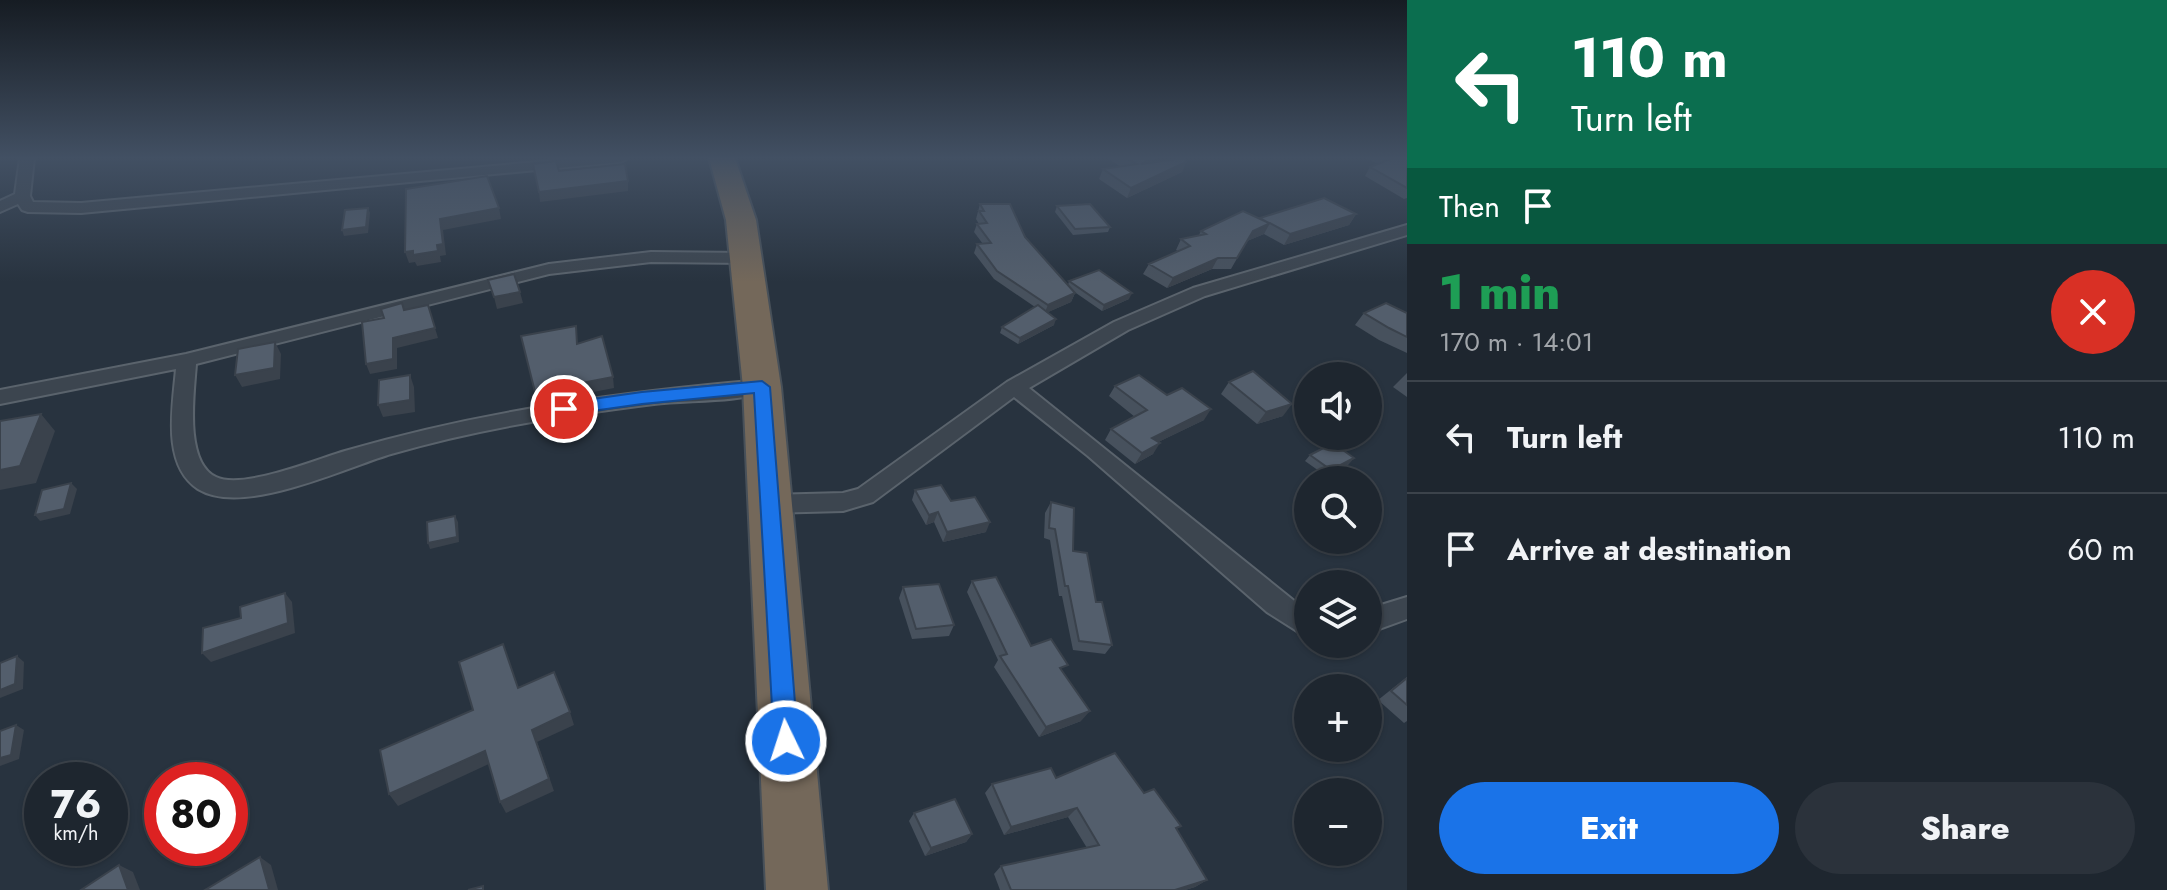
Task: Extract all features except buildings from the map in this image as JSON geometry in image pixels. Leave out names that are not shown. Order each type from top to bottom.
[{"type":"highway","points":[[735,200],[747,258],[762,387],[797,890]]},
{"type":"street","points":[[24,200],[28,207],[81,208],[172,200]]},
{"type":"street","points":[[769,504],[843,502],[865,496],[1014,387],[1121,326],[1199,292],[1407,230]]},
{"type":"street","points":[[0,397],[186,360],[549,269],[651,257],[747,258]]},
{"type":"street","points":[[186,360],[185,455],[194,474],[207,484],[221,489],[282,479],[404,442],[480,423],[620,400],[762,387]]},
{"type":"street","points":[[1014,387],[1054,415],[1294,618]]},
{"type":"street","points":[[1382,616],[1407,608]]},
{"type":"route","points":[[564,409],[620,400],[762,387],[786,741]]}]
